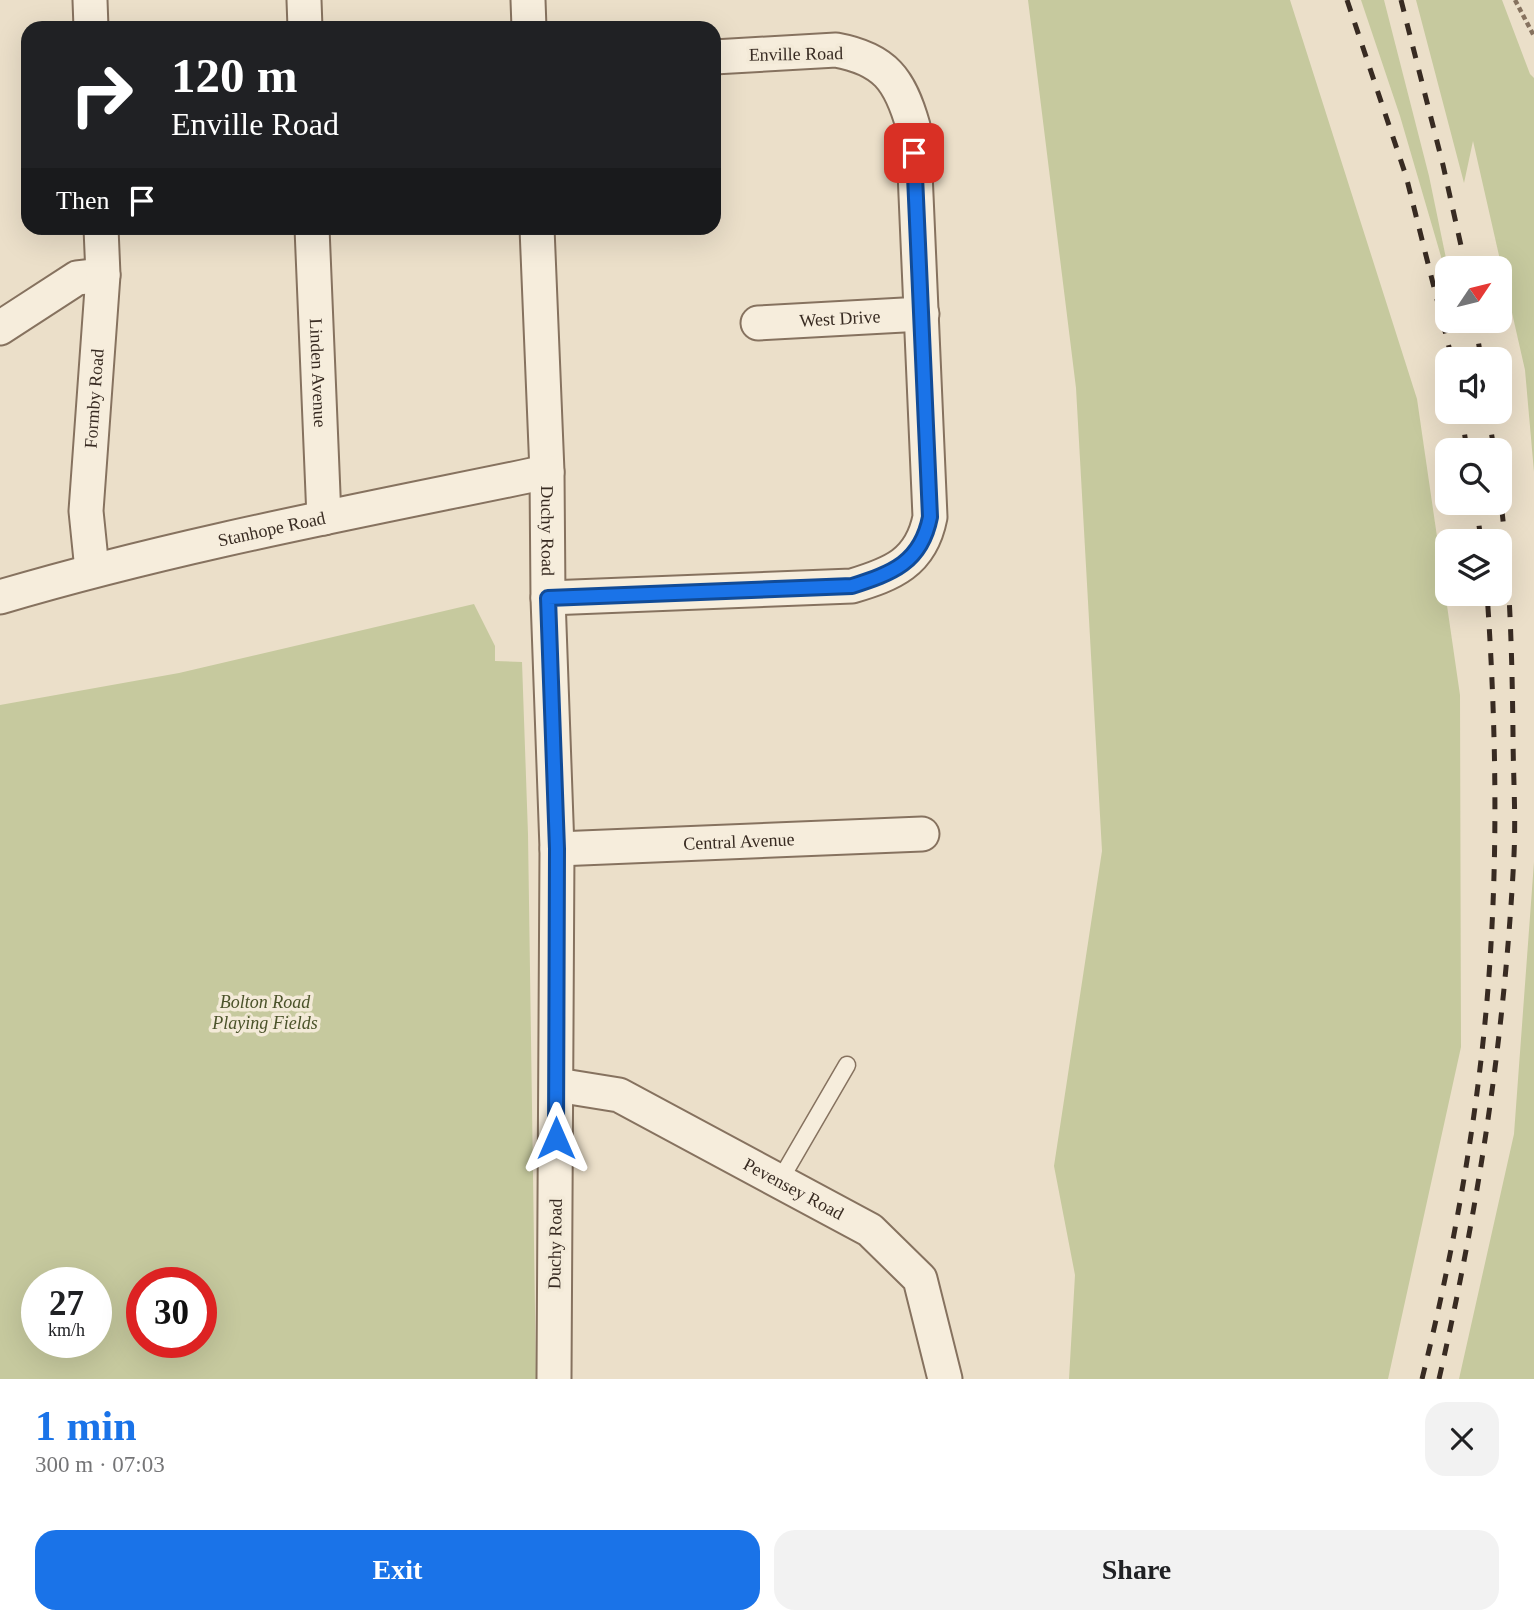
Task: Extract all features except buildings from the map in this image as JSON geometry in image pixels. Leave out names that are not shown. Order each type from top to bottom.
[{"type":"street","points":[[90,0],[91,21]]},
{"type":"street","points":[[303,0],[304,21]]},
{"type":"street","points":[[528,0],[529,21]]},
{"type":"street","name":"Enville Road","points":[[548,598],[852,586],[898,569],[912,556],[922,541],[930,517],[913,126],[905,99],[899,86],[873,62],[836,50],[721,57]]},
{"type":"street","name":"Formby Road","points":[[92,570],[86,511],[103,275],[101,235]]},
{"type":"street","name":"Linden Avenue","points":[[313,235],[324,518]]},
{"type":"street","name":"Duchy Road","points":[[537,235],[547,472],[548,598],[557,849],[554,1379]]},
{"type":"street","points":[[0,328],[77,278],[103,275]]},
{"type":"street","name":"West Drive","points":[[758,323],[922,314]]},
{"type":"street","name":"Stanhope Road","points":[[0,597],[92,570],[547,472]]},
{"type":"street","name":"Central Avenue","points":[[557,849],[922,834]]},
{"type":"street","name":"Pevensey Road","points":[[557,1085],[619,1095],[870,1230],[920,1279],[945,1379]]},
{"type":"lane","points":[[779,1182],[846,1065]]},
{"type":"path","points":[[1515,0],[1534,36]]},
{"type":"green space","points":[[1028,0],[1290,0],[1417,399],[1436,529],[1435,606],[1447,606],[1460,695],[1461,1047],[1388,1379],[1069,1379],[1075,1275],[1054,1166],[1102,851],[1076,388]]},
{"type":"green space","points":[[1361,0],[1384,0],[1429,176],[1446,256],[1441,256],[1400,116]]},
{"type":"green space","points":[[1416,0],[1502,0],[1530,74],[1534,78],[1534,472],[1525,370],[1512,313],[1512,256],[1499,256],[1473,141],[1464,183]]},
{"type":"green space","name":"Bolton Road Playing Fields","points":[[474,604],[495,646],[495,661],[522,662],[528,834],[536,1379],[0,1379],[0,705],[179,673]]},
{"type":"green space","points":[[1534,862],[1534,1379],[1459,1379],[1514,1134]]},
{"type":"railway","points":[[1347,0],[1406,176],[1449,347]]},
{"type":"railway","points":[[1401,0],[1463,256]]},
{"type":"railway","points":[[1477,333],[1479,347]]},
{"type":"railway","points":[[1463,424],[1465,438]]},
{"type":"railway","points":[[1490,424],[1492,438]]},
{"type":"railway","points":[[1478,515],[1479,529]]},
{"type":"railway","points":[[1439,1379],[1478,1184],[1497,1053],[1510,921],[1515,824],[1512,673],[1502,515]]},
{"type":"railway","points":[[1422,1379],[1467,1163],[1487,999],[1495,812],[1488,606]]},
{"type":"route","points":[[556,1138],[557,849],[548,598],[852,586],[882,577],[898,569],[912,556],[928,530],[930,517],[914,153]]}]
